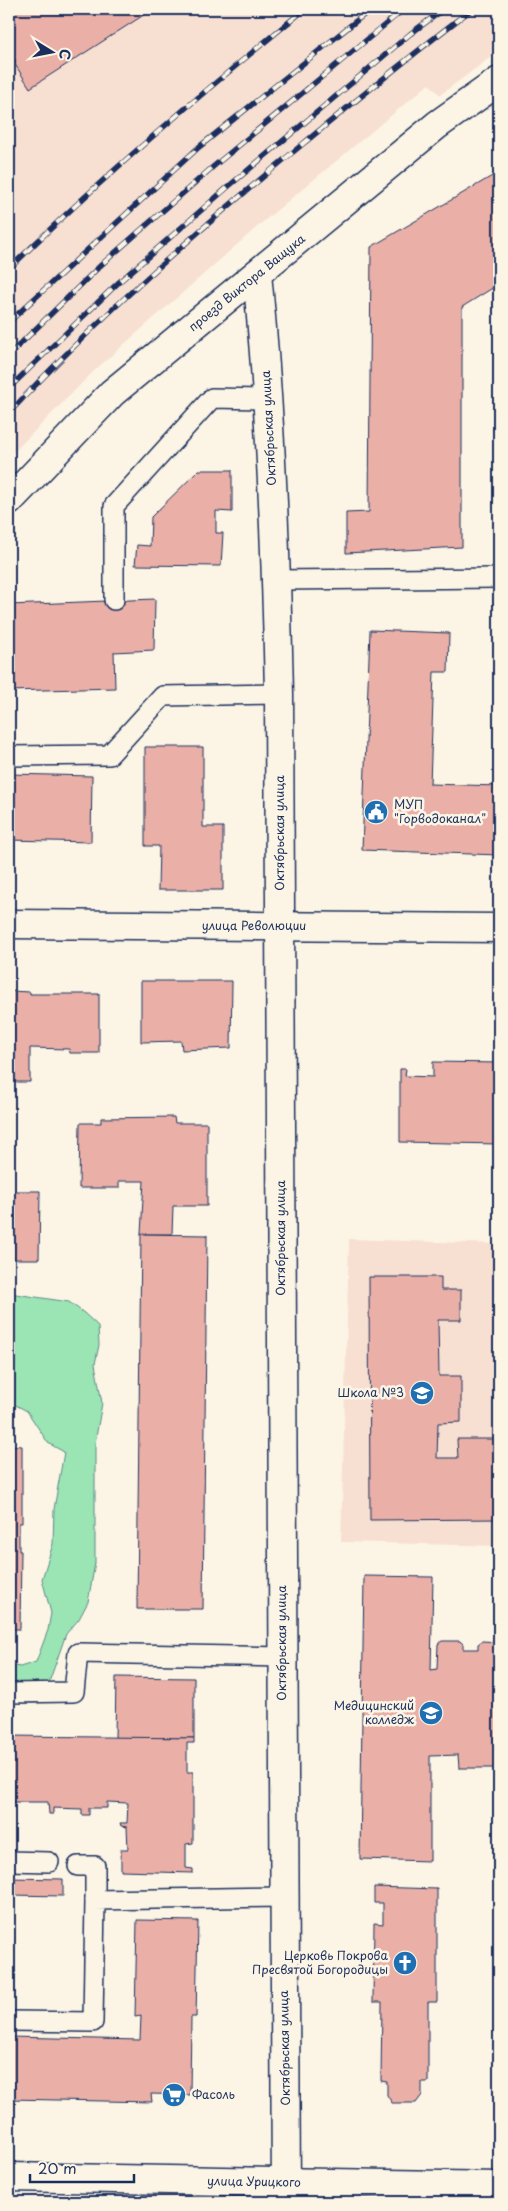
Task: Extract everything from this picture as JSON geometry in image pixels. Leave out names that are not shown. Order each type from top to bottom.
[{"type":"street","name":"проезд Виктора Ващука","points":[[9,501],[112,393],[437,125],[499,81]]},
{"type":"street","name":"Октябрьская улица","points":[[257,274],[268,399],[277,580],[279,694],[286,2192]]},
{"type":"street","name":"улица Революции","points":[[9,924],[499,928]]},
{"type":"street","name":"улица Урицкого","points":[[9,2177],[286,2192],[499,2186]]},
{"type":"lane","points":[[114,600],[114,506],[212,398],[268,399]]},
{"type":"lane","points":[[277,580],[499,578]]},
{"type":"lane","points":[[9,756],[109,755],[164,696],[279,694]]},
{"type":"lane","points":[[9,1693],[74,1692],[78,1653],[282,1657]]},
{"type":"lane","points":[[9,1861],[49,1862]]},
{"type":"lane","points":[[9,2021],[93,2022],[95,1866],[78,1866]]},
{"type":"lane","points":[[95,1900],[284,1897]]},
{"type":"shaded area","points":[[9,9],[499,9],[499,51],[440,95],[429,84],[264,221],[95,370],[9,457]]},
{"type":"shaded area","name":"Школа №3","points":[[349,1239],[499,1244],[499,1546],[341,1542]]},
{"type":"green space","points":[[9,1293],[69,1302],[98,1326],[99,1345],[95,1364],[102,1403],[95,1443],[95,1563],[88,1602],[79,1619],[66,1634],[47,1688],[37,1703],[9,1703],[9,1665],[20,1667],[36,1662],[48,1630],[51,1613],[42,1579],[53,1544],[54,1509],[64,1452],[48,1443],[27,1411],[10,1402]]},
{"type":"building","points":[[9,9],[153,9],[30,88],[9,55]]},
{"type":"building","points":[[499,172],[499,284],[462,307],[462,547],[346,553],[346,513],[369,512],[371,247]]},
{"type":"building","points":[[199,470],[232,470],[232,512],[216,511],[216,533],[223,533],[221,566],[135,565],[137,545],[150,546],[151,517]]},
{"type":"building","points":[[155,599],[154,650],[114,652],[115,688],[9,691],[9,605]]},
{"type":"building","points":[[370,630],[449,633],[448,672],[434,672],[430,784],[499,786],[499,855],[362,850]]},
{"type":"building","points":[[145,747],[203,747],[203,827],[223,827],[223,890],[158,890],[159,846],[145,846]]},
{"type":"building","points":[[9,774],[92,776],[91,842],[9,840]]},
{"type":"building","points":[[141,981],[232,981],[231,1048],[182,1050],[181,1041],[141,1042]]},
{"type":"building","points":[[9,991],[30,992],[30,994],[99,994],[99,1053],[70,1053],[69,1049],[30,1048],[30,1082],[9,1082]]},
{"type":"building","points":[[433,1062],[499,1063],[499,1144],[400,1142],[400,1069],[406,1069],[405,1076],[433,1077]]},
{"type":"building","points":[[174,1117],[175,1123],[207,1123],[207,1206],[173,1206],[172,1234],[141,1234],[144,1181],[119,1181],[119,1188],[79,1188],[80,1123],[101,1123],[101,1118]]},
{"type":"building","points":[[9,1191],[40,1191],[39,1259],[9,1259]]},
{"type":"building","points":[[141,1234],[207,1235],[203,1609],[137,1609]]},
{"type":"building","points":[[369,1277],[441,1277],[441,1290],[461,1290],[461,1320],[438,1320],[439,1376],[461,1376],[461,1422],[438,1423],[437,1458],[458,1458],[457,1439],[499,1439],[499,1519],[370,1520]]},
{"type":"building","points":[[9,1445],[22,1446],[22,1523],[19,1523],[19,1551],[21,1551],[20,1629],[9,1629]]},
{"type":"building","name":"Медицинский колледж","points":[[364,1576],[433,1577],[431,1670],[437,1669],[438,1644],[442,1641],[460,1641],[463,1644],[463,1649],[478,1649],[478,1644],[482,1641],[499,1642],[499,1768],[459,1768],[458,1755],[430,1756],[430,1861],[360,1859]]},
{"type":"building","points":[[116,1677],[194,1678],[194,1738],[115,1738]]},
{"type":"building","points":[[9,1736],[194,1738],[194,1743],[187,1743],[187,1772],[193,1772],[193,1843],[186,1844],[186,1868],[193,1869],[193,1873],[121,1871],[121,1849],[128,1849],[127,1827],[121,1826],[120,1823],[127,1823],[128,1803],[107,1802],[107,1808],[89,1808],[89,1815],[82,1815],[82,1809],[53,1808],[53,1814],[49,1814],[48,1802],[9,1802]]},
{"type":"building","points":[[9,1878],[63,1879],[63,1896],[9,1895]]},
{"type":"building","name":"Церковь Покрова Пресвятой Богородицы","points":[[374,1887],[437,1889],[437,2002],[428,2002],[428,2082],[422,2082],[422,2095],[416,2103],[392,2103],[387,2095],[387,2082],[381,2081],[382,2002],[373,2002],[374,1923],[383,1924],[383,1903],[374,1903]]},
{"type":"building","points":[[137,1920],[198,1921],[196,2017],[191,2017],[190,2095],[151,2094],[152,2102],[9,2099],[9,2037],[140,2040],[141,2016],[135,2017]]},
{"type":"railway","points":[[9,269],[154,135],[305,9]]},
{"type":"railway","points":[[9,322],[199,147],[371,9]]},
{"type":"railway","points":[[9,355],[101,265],[214,166],[404,9]]},
{"type":"railway","points":[[9,388],[119,282],[229,186],[410,34],[444,9]]},
{"type":"railway","points":[[9,413],[78,342],[189,240],[408,58],[472,9]]},
{"type":"railway","points":[[9,64],[13,61]]},
{"type":"place","name":"МУП \"Горводоканал\"","points":[[376,812]]},
{"type":"place","name":"Школа №3","points":[[422,1393]]},
{"type":"place","name":"Медицинский колледж","points":[[431,1713]]},
{"type":"place","name":"Церковь Покрова Пресвятой Богородицы","points":[[405,1963]]},
{"type":"place","name":"Фасоль","points":[[174,2095]]}]
